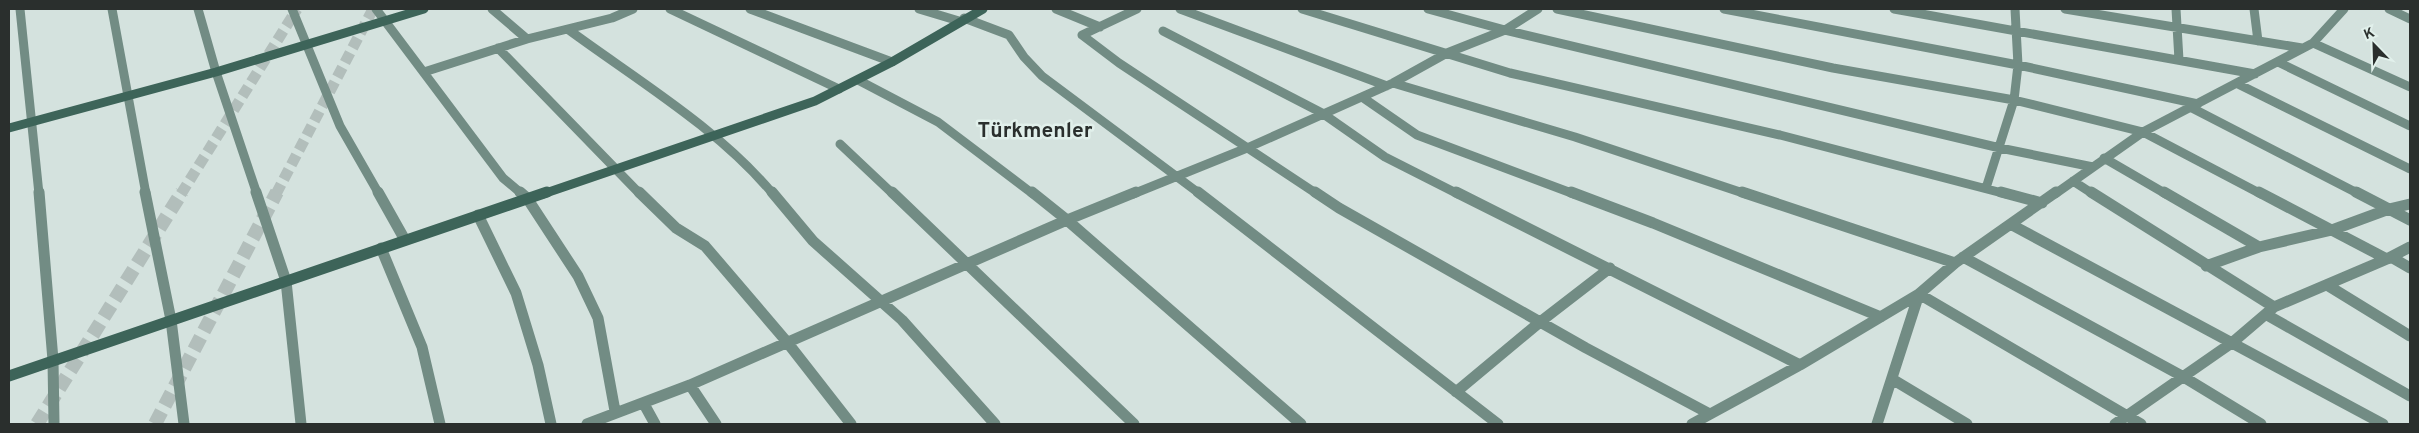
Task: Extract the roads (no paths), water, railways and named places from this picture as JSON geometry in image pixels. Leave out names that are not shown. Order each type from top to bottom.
[{"type":"street","points":[[9,13],[22,9],[53,360],[54,424]]},
{"type":"street","points":[[112,9],[129,110],[171,320],[184,424]]},
{"type":"street","points":[[198,9],[216,72],[286,280],[301,424]]},
{"type":"street","points":[[292,9],[340,126],[405,240]]},
{"type":"street","points":[[376,9],[503,178],[527,198],[578,276],[598,318],[616,411]]},
{"type":"street","points":[[9,128],[216,72],[424,9]]},
{"type":"street","points":[[492,9],[527,39]]},
{"type":"street","points":[[424,72],[527,39],[612,18],[633,9]]},
{"type":"street","points":[[670,9],[839,89]]},
{"type":"street","points":[[750,9],[892,62]]},
{"type":"street","points":[[919,9],[1009,35],[1024,57],[1042,76],[1175,177],[1246,228],[1498,424]]},
{"type":"street","points":[[9,376],[815,101],[892,62],[983,9]]},
{"type":"street","points":[[1056,9],[1100,27]]},
{"type":"street","points":[[1137,9],[1082,35],[1119,63],[1339,208],[1540,322],[1708,413]]},
{"type":"street","points":[[1180,9],[1390,84],[1575,138],[1959,260],[2182,376],[2261,424]]},
{"type":"street","points":[[1302,9],[1510,73],[1780,135],[2042,203]]},
{"type":"street","points":[[1428,9],[1505,30],[2000,148],[2093,167]]},
{"type":"street","points":[[587,424],[616,411],[644,404],[690,385],[1067,220],[1247,148],[1390,84],[1447,53],[1505,30],[1538,9]]},
{"type":"street","points":[[1557,9],[1833,68],[2014,100],[2143,132],[2332,230],[2410,268]]},
{"type":"street","points":[[1724,9],[2018,65],[2195,106],[2410,220]]},
{"type":"street","points":[[1894,9],[2255,74]]},
{"type":"street","points":[[1986,188],[2014,100],[2018,65],[2015,9]]},
{"type":"street","points":[[2065,9],[2302,48]]},
{"type":"street","points":[[2176,9],[2179,60]]},
{"type":"street","points":[[2254,9],[2258,41]]},
{"type":"street","points":[[1692,424],[1708,413],[1800,365],[1919,294],[1959,260],[2012,225],[2143,132],[2238,84],[2313,43],[2344,9]]},
{"type":"street","points":[[2389,9],[2410,19]]},
{"type":"street","points":[[568,30],[714,135],[760,178],[813,241],[883,301],[995,424]]},
{"type":"street","points":[[1163,31],[1322,113],[1385,157],[1610,268],[1800,365]]},
{"type":"street","points":[[2313,43],[2410,87]]},
{"type":"street","points":[[498,48],[615,169],[676,228],[704,246],[787,342],[851,424]]},
{"type":"street","points":[[2278,62],[2410,126]]},
{"type":"street","points":[[858,80],[904,106],[938,122],[1067,220],[1301,424]]},
{"type":"street","points":[[2238,84],[2410,169]]},
{"type":"street","points":[[1362,96],[1417,135],[1653,223],[1881,317]]},
{"type":"street","points":[[840,144],[1134,424]]},
{"type":"street","points":[[2104,158],[2259,247]]},
{"type":"street","points":[[2073,181],[2206,266],[2270,311],[2410,396]]},
{"type":"street","points":[[2206,266],[2259,247],[2332,230],[2410,204]]},
{"type":"street","points":[[478,215],[516,293],[538,365],[551,424]]},
{"type":"street","points":[[2012,225],[2233,342],[2382,424]]},
{"type":"street","points":[[2115,424],[2233,342],[2270,311],[2410,247]]},
{"type":"street","points":[[381,248],[422,347],[440,424]]},
{"type":"street","points":[[1456,392],[1540,322],[1610,268]]},
{"type":"street","points":[[2327,286],[2410,336]]},
{"type":"street","points":[[1877,424],[1919,294]]},
{"type":"street","points":[[1919,294],[2141,424]]},
{"type":"street","points":[[1892,379],[1967,424]]},
{"type":"street","points":[[690,385],[716,424]]},
{"type":"street","points":[[644,404],[655,424]]},
{"type":"tunnel","points":[[181,194],[297,9]]},
{"type":"tunnel","points":[[276,194],[373,9]]},
{"type":"tunnel","points":[[37,424],[182,192]]},
{"type":"tunnel","points":[[155,424],[277,192]]},
{"type":"district","name":"Türkmenler","points":[[1035,130]]}]
